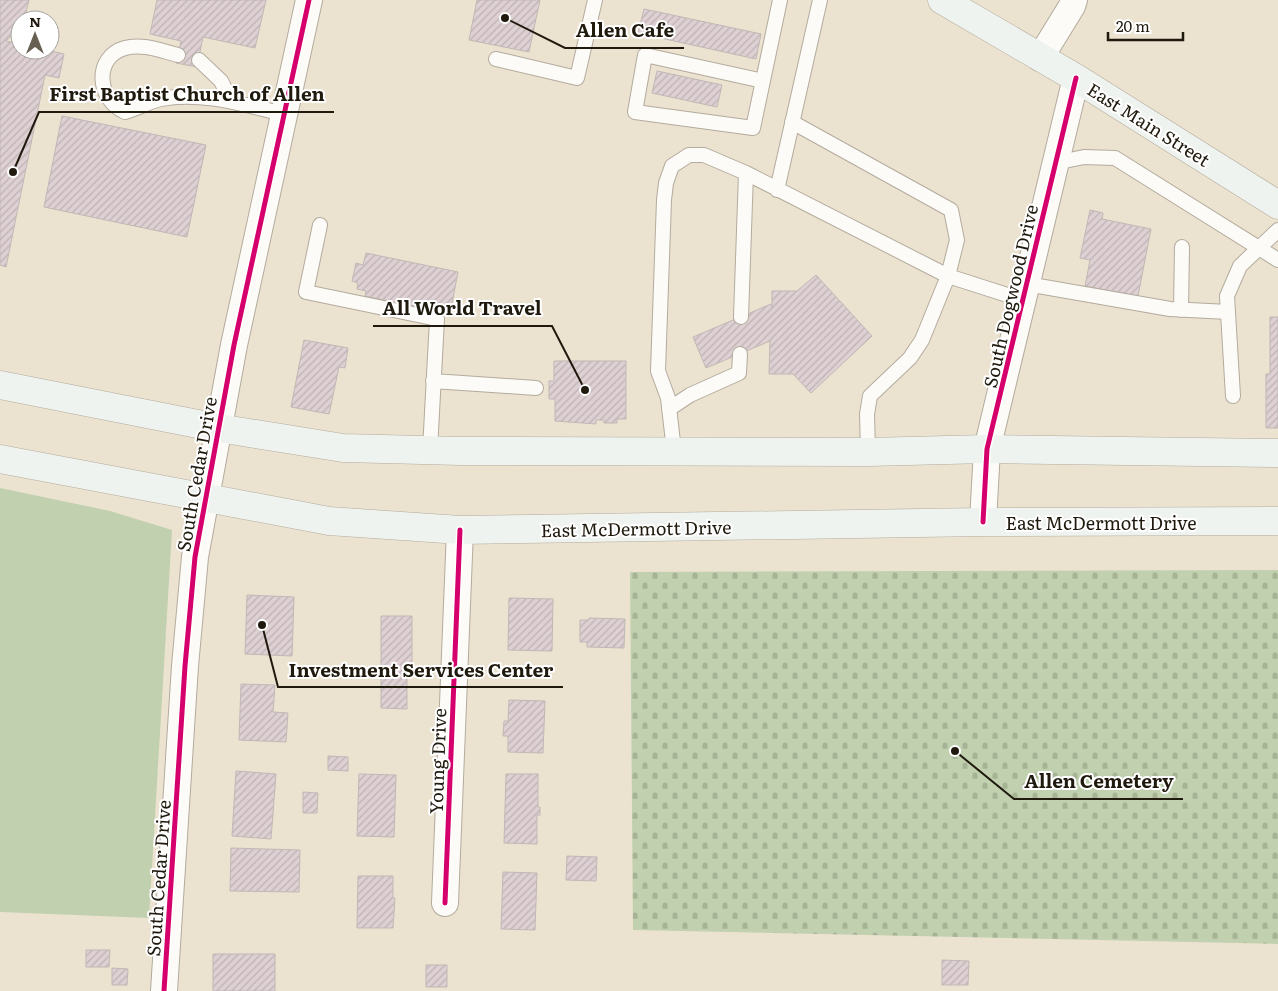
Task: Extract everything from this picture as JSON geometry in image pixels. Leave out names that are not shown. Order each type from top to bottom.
[{"type":"main road","name":"East Main Street","points":[[942,0],[1076,78],[1278,205]]},
{"type":"main road","points":[[0,385],[218,428],[343,448],[868,452],[987,449],[1278,453]]},
{"type":"main road","name":"East McDermott Drive","points":[[0,459],[329,521],[460,530],[983,522],[1278,521]]},
{"type":"street","name":"South Cedar Drive","points":[[164,991],[185,666],[195,557],[234,345],[309,0]]},
{"type":"street","points":[[1040,58],[1074,0]]},
{"type":"street","name":"South Dogwood Drive","points":[[983,522],[987,449],[1076,78]]},
{"type":"street","name":"Young Drive","points":[[445,903],[460,530]]},
{"type":"lane","points":[[496,59],[577,78],[595,0]]},
{"type":"lane","points":[[763,81],[645,55],[635,112],[753,128],[763,81],[780,0]]},
{"type":"lane","points":[[777,190],[820,0]]},
{"type":"lane","points":[[178,55],[141,47],[124,48],[112,55],[104,67],[102,88],[109,101],[125,112],[159,99],[178,96],[231,101],[284,114]]},
{"type":"lane","points":[[199,60],[221,80],[231,101]]},
{"type":"lane","points":[[792,122],[950,210],[956,240],[948,276],[922,340],[910,358],[870,396],[867,414],[868,452]]},
{"type":"lane","points":[[674,451],[668,398],[658,371],[666,183],[672,166],[689,155],[704,155],[746,173],[948,276],[1025,292],[1181,310],[1228,312]]},
{"type":"lane","points":[[1055,163],[1084,157],[1115,158],[1278,260]]},
{"type":"lane","points":[[741,317],[746,173]]},
{"type":"lane","points":[[320,225],[306,292],[437,319],[430,450]]},
{"type":"lane","points":[[1233,396],[1227,296],[1240,266],[1278,230]]},
{"type":"lane","points":[[1181,310],[1182,247]]},
{"type":"lane","points":[[669,410],[690,395],[739,373],[740,354]]},
{"type":"lane","points":[[433,381],[536,388]]},
{"type":"green space","points":[[0,488],[110,511],[172,530],[149,918],[0,912]]},
{"type":"green space","points":[[1278,570],[1278,944],[633,930],[630,572]]},
{"type":"building","points":[[0,0],[29,0],[26,10],[10,10],[10,37],[6,41],[10,42],[10,60],[60,60],[60,53],[64,54],[59,78],[45,75],[6,267],[0,265]]},
{"type":"building","points":[[157,0],[266,0],[255,48],[203,37],[197,67],[176,63],[181,41],[150,34]]},
{"type":"building","points":[[477,0],[540,0],[529,52],[469,40]]},
{"type":"building","points":[[644,9],[761,34],[756,59],[638,33]]},
{"type":"building","points":[[657,71],[722,85],[717,107],[652,93]]},
{"type":"building","points":[[62,116],[206,145],[187,237],[44,207]]},
{"type":"building","points":[[1090,210],[1103,213],[1102,219],[1151,229],[1138,296],[1085,286],[1090,260],[1080,258]]},
{"type":"building","points":[[366,253],[458,272],[450,314],[365,296],[366,291],[357,289],[358,283],[352,281],[356,263],[363,265]]},
{"type":"building","points":[[816,275],[872,336],[811,393],[793,374],[769,374],[770,341],[706,368],[693,337],[771,304],[772,307],[772,291],[797,291]]},
{"type":"building","points":[[1270,317],[1278,317],[1278,428],[1266,428],[1266,374],[1270,374]]},
{"type":"building","points":[[304,340],[348,348],[345,368],[339,367],[329,414],[291,407]]},
{"type":"building","points":[[554,361],[626,361],[626,419],[617,419],[617,423],[604,423],[604,420],[596,420],[596,424],[555,421],[555,399],[549,399],[549,381],[554,381]]},
{"type":"building","points":[[247,595],[294,597],[292,656],[245,654]]},
{"type":"building","points":[[509,598],[553,599],[552,651],[508,650]]},
{"type":"building","points":[[381,616],[412,616],[412,669],[407,669],[407,709],[381,708]]},
{"type":"building","points":[[589,618],[625,619],[624,648],[587,647],[587,642],[580,642],[580,620],[589,620]]},
{"type":"building","points":[[241,684],[275,685],[273,712],[288,713],[286,742],[239,740]]},
{"type":"building","points":[[509,700],[545,701],[543,753],[508,752],[508,736],[503,736],[504,721],[508,721]]},
{"type":"building","points":[[328,756],[348,757],[348,771],[328,770]]},
{"type":"building","points":[[236,771],[276,774],[271,839],[232,836]]},
{"type":"building","points":[[359,774],[396,775],[394,837],[357,836]]},
{"type":"building","points":[[506,774],[538,774],[538,807],[540,807],[540,815],[537,815],[537,844],[504,843]]},
{"type":"building","points":[[303,792],[318,793],[317,813],[303,813]]},
{"type":"building","points":[[231,848],[300,850],[299,892],[230,891]]},
{"type":"building","points":[[567,856],[597,857],[596,881],[566,880]]},
{"type":"building","points":[[503,872],[537,873],[535,930],[501,929]]},
{"type":"building","points":[[358,876],[393,876],[393,898],[395,898],[393,928],[357,928]]},
{"type":"building","points":[[86,950],[110,950],[109,967],[86,967]]},
{"type":"building","points":[[213,954],[275,954],[275,991],[213,991]]},
{"type":"building","points":[[942,960],[969,961],[968,985],[942,985]]},
{"type":"building","points":[[426,965],[447,965],[447,987],[426,987]]},
{"type":"building","points":[[112,968],[128,969],[127,985],[112,985]]},
{"type":"cycle path","points":[[164,991],[185,666],[195,557],[234,345],[309,0]]},
{"type":"cycle path","points":[[983,522],[987,449],[1076,78]]},
{"type":"cycle path","points":[[445,903],[460,530]]},
{"type":"place","name":"Allen Cafe","points":[[505,18]]},
{"type":"place","name":"First Baptist Church of Allen","points":[[13,172]]},
{"type":"place","name":"All World Travel","points":[[585,390]]},
{"type":"place","name":"Investment Services Center","points":[[262,625]]},
{"type":"place","name":"Allen Cemetery","points":[[955,751]]}]
